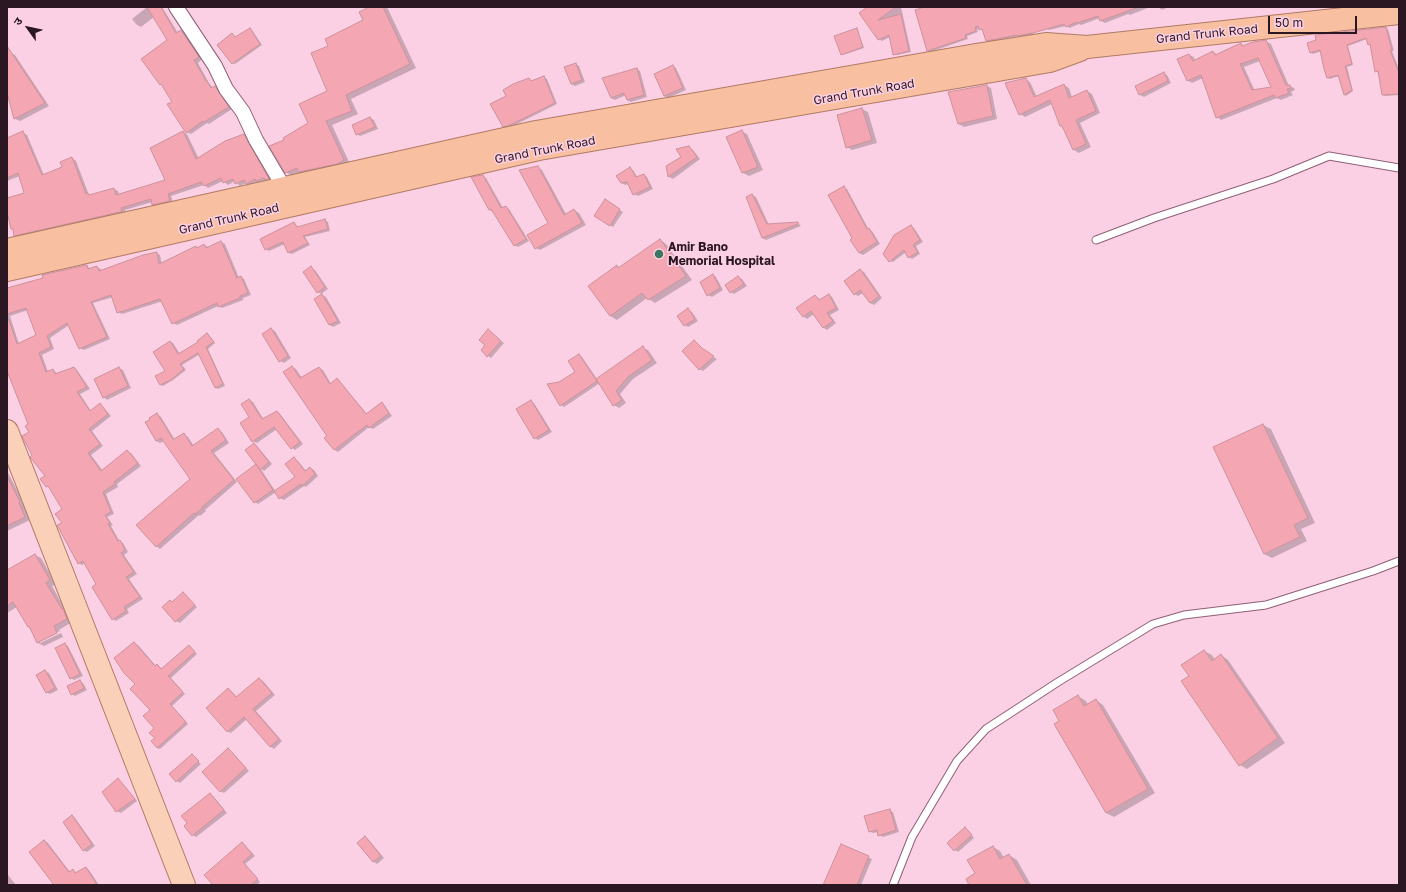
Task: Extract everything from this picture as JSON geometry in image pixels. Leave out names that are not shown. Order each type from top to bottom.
[{"type":"highway","name":"Grand Trunk Road","points":[[7,270],[131,232],[282,198],[536,132],[580,133],[977,64],[1046,44],[1087,47],[1399,13]]},
{"type":"highway","name":"Grand Trunk Road","points":[[7,250],[131,232]]},
{"type":"main road","points":[[7,431],[184,885]]},
{"type":"street","points":[[176,7],[215,66],[226,88],[243,112],[256,140],[279,179],[282,198]]},
{"type":"lane","points":[[1096,240],[1154,218],[1273,179],[1329,156],[1399,168]]},
{"type":"lane","points":[[893,885],[912,837],[957,762],[986,729],[1058,682],[1153,624],[1184,615],[1266,605],[1373,571],[1399,561]]},
{"type":"building","points":[[147,7],[161,7],[176,33],[181,30],[199,57],[194,60],[206,81],[211,88],[215,86],[229,107],[204,122],[203,121],[186,133],[167,104],[172,102],[161,84],[160,85],[141,59],[167,40]]},
{"type":"building","points":[[369,7],[383,7],[410,64],[346,95],[352,111],[326,121],[344,160],[337,164],[298,172],[297,168],[285,173],[269,146],[284,140],[283,138],[308,123],[299,104],[327,91],[311,53],[328,46],[325,39],[363,20],[359,12]]},
{"type":"building","points":[[867,7],[896,7],[878,20],[901,14],[909,51],[893,55],[889,35],[878,40],[859,13]]},
{"type":"building","points":[[925,7],[1136,8],[1100,21],[1098,16],[1077,23],[1076,22],[1066,27],[1064,24],[1033,33],[986,41],[982,29],[979,30],[978,26],[975,27],[976,31],[965,35],[966,38],[927,51],[915,10]]},
{"type":"building","points":[[1386,27],[1392,50],[1390,50],[1399,73],[1399,94],[1382,95],[1378,71],[1375,72],[1370,44],[1368,45],[1366,38],[1347,45],[1352,64],[1345,66],[1352,90],[1344,95],[1338,75],[1327,78],[1320,50],[1310,53],[1307,43],[1316,40],[1315,35]]},
{"type":"building","points":[[250,28],[260,44],[232,64],[217,45],[232,33],[235,37]]},
{"type":"building","points":[[857,28],[863,47],[841,55],[834,36]]},
{"type":"building","points":[[1266,40],[1286,85],[1290,85],[1291,88],[1287,89],[1289,93],[1276,98],[1274,95],[1216,118],[1201,75],[1187,81],[1177,59],[1189,54],[1193,61],[1213,51],[1215,55],[1241,43],[1242,46],[1253,42]],"holes":[[[1258,58],[1271,87],[1252,90],[1240,64]]]},
{"type":"building","points":[[7,46],[45,103],[14,119],[7,93]]},
{"type":"building","points":[[576,63],[582,80],[571,84],[564,67]]},
{"type":"building","points":[[673,65],[683,88],[664,96],[654,74]]},
{"type":"building","points":[[637,68],[644,95],[627,100],[624,93],[611,98],[602,78]]},
{"type":"building","points":[[1164,72],[1168,81],[1139,95],[1135,86]]},
{"type":"building","points":[[544,76],[555,103],[503,127],[490,104],[506,96],[503,90],[513,84],[529,78],[531,81]]},
{"type":"building","points":[[1026,78],[1034,97],[1064,84],[1069,98],[1087,90],[1096,111],[1076,120],[1086,144],[1073,150],[1062,126],[1060,126],[1050,100],[1019,115],[1005,83]]},
{"type":"building","points":[[987,85],[993,116],[958,124],[948,92]]},
{"type":"building","points":[[862,108],[872,140],[846,148],[837,115]]},
{"type":"building","points":[[370,117],[375,127],[356,135],[352,125]]},
{"type":"building","points":[[742,130],[758,167],[742,173],[726,137]]},
{"type":"building","points":[[23,131],[42,175],[62,167],[60,162],[72,157],[86,194],[88,193],[89,195],[114,188],[116,195],[165,180],[150,148],[183,131],[196,159],[225,141],[244,134],[269,179],[265,180],[264,178],[256,181],[255,179],[246,184],[244,180],[235,184],[233,179],[223,183],[221,178],[204,186],[201,182],[168,194],[170,201],[152,205],[151,199],[121,208],[122,211],[120,212],[14,236],[7,212],[7,198],[24,193],[18,173],[7,178],[7,138]]},
{"type":"building","points":[[689,146],[697,157],[668,177],[666,166],[681,157],[676,149]]},
{"type":"building","points":[[538,166],[564,215],[574,209],[582,223],[535,249],[527,235],[548,223],[519,170]]},
{"type":"building","points":[[630,167],[636,177],[644,174],[650,187],[633,195],[627,182],[621,183],[616,176]]},
{"type":"building","points":[[483,175],[501,208],[506,206],[526,239],[514,246],[491,209],[489,210],[471,177]]},
{"type":"building","points":[[844,186],[867,229],[869,228],[877,242],[859,253],[850,240],[852,238],[828,195]]},
{"type":"building","points":[[752,194],[767,224],[798,222],[798,224],[762,238],[746,197]]},
{"type":"building","points":[[605,199],[620,209],[610,226],[594,216]]},
{"type":"building","points":[[325,219],[328,229],[303,236],[308,243],[288,253],[283,242],[265,250],[260,239],[294,222],[297,227]]},
{"type":"building","points":[[911,225],[920,240],[913,245],[918,252],[908,258],[904,250],[889,262],[883,254],[894,235]]},
{"type":"building","points":[[660,239],[686,276],[648,300],[642,293],[610,316],[588,286],[617,265],[618,268]]},
{"type":"building","points":[[221,241],[237,278],[241,276],[248,293],[240,296],[240,298],[218,307],[217,303],[172,324],[160,299],[117,313],[111,295],[91,302],[107,337],[79,349],[67,323],[47,336],[51,347],[39,353],[46,372],[53,369],[55,374],[74,367],[87,387],[77,392],[90,411],[100,403],[108,414],[89,429],[100,444],[88,453],[101,471],[127,450],[138,463],[114,482],[115,484],[103,492],[111,512],[105,515],[110,523],[108,524],[118,541],[120,540],[125,550],[121,553],[134,572],[126,577],[140,597],[124,607],[126,611],[112,620],[92,587],[96,584],[83,561],[78,564],[57,525],[62,523],[55,514],[62,509],[48,486],[46,487],[40,479],[45,476],[30,457],[32,455],[22,436],[29,432],[25,426],[28,424],[7,371],[7,320],[9,320],[17,344],[36,335],[26,308],[7,314],[7,288],[43,278],[42,275],[87,265],[88,269],[97,266],[99,271],[143,255],[157,252],[159,264],[196,246],[197,248],[204,244],[206,248]]},
{"type":"building","points":[[311,266],[325,287],[317,293],[303,272]]},
{"type":"building","points":[[860,269],[879,296],[870,303],[860,290],[854,295],[844,281]]},
{"type":"building","points":[[713,274],[720,288],[707,296],[700,282]]},
{"type":"building","points":[[738,276],[744,284],[730,293],[725,285]]},
{"type":"building","points":[[322,294],[338,321],[329,325],[314,299]]},
{"type":"building","points":[[829,294],[836,308],[827,313],[833,321],[823,328],[811,311],[803,317],[796,308],[815,295],[819,300]]},
{"type":"building","points":[[688,308],[695,319],[684,326],[677,316]]},
{"type":"building","points":[[271,328],[288,356],[279,362],[262,334]]},
{"type":"building","points":[[488,329],[501,341],[487,357],[481,350],[485,345],[479,340]]},
{"type":"building","points":[[207,333],[214,342],[206,347],[223,384],[215,388],[198,353],[180,364],[184,369],[171,380],[160,385],[155,376],[165,371],[153,352],[170,341],[178,354],[198,342],[197,341]]},
{"type":"building","points":[[694,340],[702,348],[714,356],[699,370],[682,351]]},
{"type":"building","points":[[643,346],[652,360],[628,377],[616,391],[622,400],[613,406],[596,379]]},
{"type":"building","points":[[579,354],[597,381],[560,406],[547,384],[559,382],[575,372],[568,361]]},
{"type":"building","points":[[292,366],[300,378],[319,367],[330,384],[337,378],[366,414],[382,402],[389,413],[369,428],[367,425],[334,450],[324,438],[327,436],[283,372]]},
{"type":"building","points":[[119,367],[128,386],[103,398],[94,379]]},
{"type":"building","points":[[249,399],[262,419],[277,411],[300,442],[291,449],[274,427],[252,442],[240,423],[249,417],[241,404]]},
{"type":"building","points":[[531,400],[549,430],[534,439],[516,409]]},
{"type":"building","points":[[157,413],[173,439],[184,433],[192,446],[218,428],[226,440],[211,451],[234,480],[156,547],[136,525],[190,479],[161,438],[156,441],[145,422],[150,420],[149,418]]},
{"type":"building","points":[[1263,424],[1308,518],[1294,525],[1300,537],[1264,554],[1213,447]]},
{"type":"building","points":[[254,443],[269,462],[260,470],[245,450]]},
{"type":"building","points":[[294,457],[305,471],[310,467],[315,474],[302,486],[301,484],[279,499],[274,491],[295,477],[285,464]]},
{"type":"building","points":[[256,464],[273,490],[254,503],[236,479]]},
{"type":"building","points":[[7,476],[20,502],[19,503],[25,517],[7,526]]},
{"type":"building","points":[[35,554],[50,580],[46,583],[62,609],[63,608],[67,619],[54,626],[57,633],[37,643],[29,626],[28,627],[13,602],[7,606],[7,570]]},
{"type":"building","points":[[183,592],[195,605],[175,622],[162,607],[170,600],[172,602]]},
{"type":"building","points":[[134,642],[155,666],[157,664],[161,669],[189,645],[195,652],[168,676],[183,692],[170,704],[186,722],[157,748],[151,741],[155,738],[149,733],[154,728],[143,716],[150,710],[130,689],[135,684],[124,673],[114,658]]},
{"type":"building","points":[[65,643],[80,674],[70,679],[55,648]]},
{"type":"building","points":[[1204,650],[1212,661],[1221,654],[1278,738],[1239,766],[1181,681],[1189,676],[1181,665]]},
{"type":"building","points":[[45,670],[55,688],[46,693],[36,675]]},
{"type":"building","points":[[259,678],[272,693],[253,709],[279,739],[270,747],[244,717],[227,732],[206,708],[228,688],[236,697]]},
{"type":"building","points":[[80,680],[84,688],[71,695],[67,686]]},
{"type":"building","points":[[1078,695],[1084,706],[1096,699],[1148,789],[1106,813],[1054,724],[1059,721],[1053,710]]},
{"type":"building","points":[[228,748],[246,768],[220,792],[202,772]]},
{"type":"building","points":[[192,754],[199,761],[176,782],[169,774]]},
{"type":"building","points":[[118,778],[135,799],[116,812],[102,792]]},
{"type":"building","points":[[210,793],[224,810],[192,836],[184,826],[187,823],[181,816]]},
{"type":"building","points":[[890,809],[896,830],[878,836],[877,830],[869,832],[864,816]]},
{"type":"building","points":[[72,815],[92,844],[83,851],[63,822]]},
{"type":"building","points":[[965,827],[972,835],[954,851],[947,843]]},
{"type":"building","points":[[365,836],[381,856],[373,862],[357,843]]},
{"type":"building","points":[[44,840],[69,872],[73,869],[75,873],[86,867],[97,885],[54,885],[29,852]]},
{"type":"building","points":[[242,842],[252,854],[243,862],[258,879],[251,885],[213,885],[204,875]]},
{"type":"building","points":[[841,844],[869,856],[857,885],[823,885]]},
{"type":"building","points":[[993,846],[1000,859],[1009,854],[1027,885],[969,885],[966,879],[975,873],[967,860]]},
{"type":"place","name":"Amir Bano Memorial Hospital","points":[[659,254]]}]
